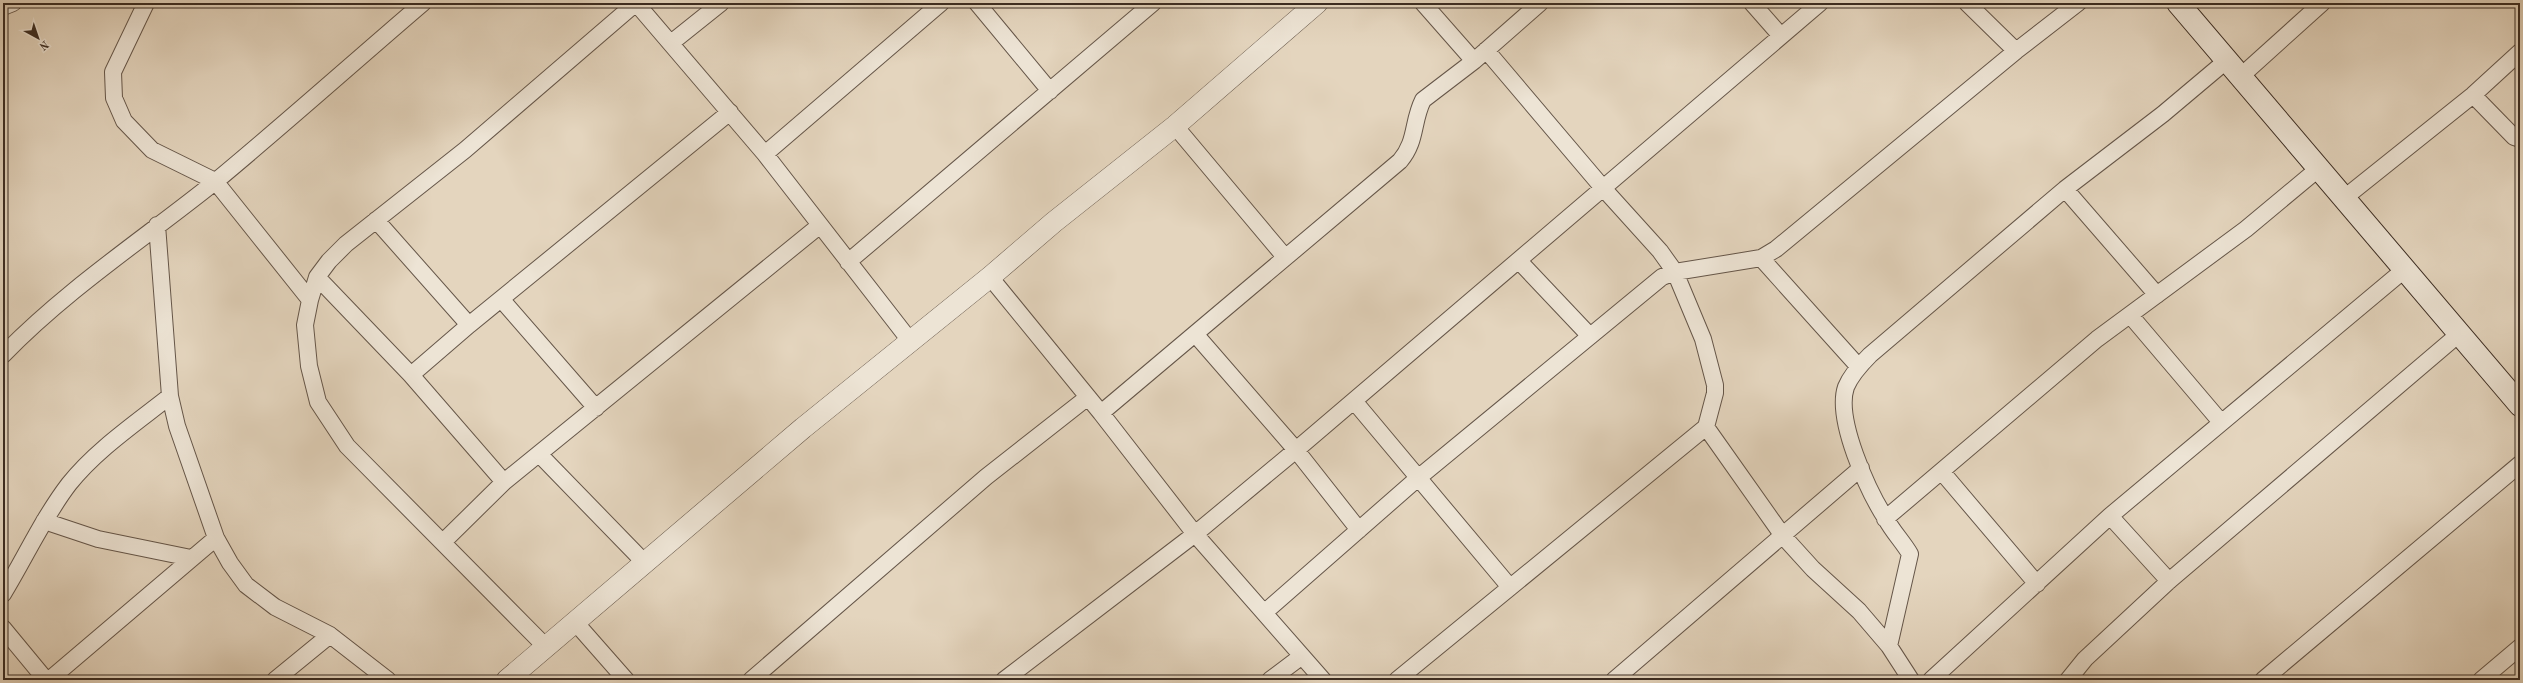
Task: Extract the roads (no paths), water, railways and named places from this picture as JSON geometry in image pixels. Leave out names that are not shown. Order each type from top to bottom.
[{"type":"main road","points":[[2178,3],[2343,199],[2520,405]]},
{"type":"street","points":[[3,7],[12,3]]},
{"type":"street","points":[[146,3],[113,72],[114,98],[124,121],[152,150],[215,181],[310,300]]},
{"type":"street","points":[[3,355],[28,329],[157,224],[215,181],[423,3]]},
{"type":"street","points":[[546,647],[347,446],[318,402],[309,366],[305,325],[310,300],[318,277],[328,261],[342,248],[465,150],[636,3],[765,154],[911,342]]},
{"type":"street","points":[[671,43],[721,3]]},
{"type":"street","points":[[765,154],[941,3]]},
{"type":"street","points":[[977,3],[1050,91]]},
{"type":"street","points":[[848,262],[1153,3]]},
{"type":"street","points":[[507,680],[644,562],[990,277],[1054,222],[1175,126],[1316,3]]},
{"type":"street","points":[[1423,3],[1474,61]]},
{"type":"street","points":[[1101,413],[1196,335],[1285,257],[1400,161],[1412,144],[1419,108],[1423,100],[1474,61],[1540,3]]},
{"type":"street","points":[[1752,3],[1781,36]]},
{"type":"street","points":[[1004,680],[1195,534],[1519,261],[1820,3]]},
{"type":"street","points":[[1967,3],[2016,51]]},
{"type":"street","points":[[1265,612],[1418,478],[1589,335],[1662,277],[1674,272],[1761,258],[1803,228],[2016,51],[2078,3]]},
{"type":"street","points":[[1889,646],[1911,559],[1908,551],[1885,519],[1861,468],[1844,413],[1847,386],[1858,366],[2065,189],[2163,114],[2233,69],[2322,3]]},
{"type":"street","points":[[1398,680],[1510,586],[1706,427],[1715,393],[1715,385],[1703,340],[1674,272],[1660,251],[1603,188],[1486,50]]},
{"type":"street","points":[[2343,199],[2473,95],[2520,52]]},
{"type":"street","points":[[2473,95],[2514,137],[2520,140]]},
{"type":"street","points":[[411,374],[730,112]]},
{"type":"street","points":[[1175,126],[1285,257]]},
{"type":"street","points":[[1885,519],[2097,339],[2246,229],[2318,169]]},
{"type":"street","points":[[2065,189],[2157,295]]},
{"type":"street","points":[[376,220],[469,325]]},
{"type":"street","points":[[157,224],[170,396],[177,426],[216,538],[230,563],[246,585],[275,606],[330,635],[388,680]]},
{"type":"street","points":[[443,542],[504,482],[540,455],[820,226]]},
{"type":"street","points":[[1761,258],[1858,366]]},
{"type":"street","points":[[1519,261],[1589,335]]},
{"type":"street","points":[[1931,680],[2110,516],[2220,421],[2404,270]]},
{"type":"street","points":[[318,277],[411,374],[504,482]]},
{"type":"street","points":[[990,277],[1101,413],[1195,534],[1265,612],[1323,680]]},
{"type":"street","points":[[501,299],[596,408]]},
{"type":"street","points":[[2130,315],[2220,421]]},
{"type":"street","points":[[2068,680],[2091,654],[2169,581],[2459,334]]},
{"type":"street","points":[[1196,335],[1296,450],[1359,530]]},
{"type":"street","points":[[3,594],[44,521],[69,484],[92,460],[170,396]]},
{"type":"street","points":[[751,680],[986,477],[1088,397]]},
{"type":"street","points":[[1354,401],[1510,586]]},
{"type":"street","points":[[1706,427],[1783,536],[1813,569],[1859,611],[1889,646],[1911,680]]},
{"type":"street","points":[[540,455],[644,562]]},
{"type":"street","points":[[2263,680],[2520,464]]},
{"type":"street","points":[[1614,680],[1861,468]]},
{"type":"street","points":[[1942,472],[2037,584]]},
{"type":"street","points":[[2110,516],[2169,581]]},
{"type":"street","points":[[44,521],[98,538],[191,558]]},
{"type":"street","points":[[3,628],[47,680],[216,538]]},
{"type":"street","points":[[575,622],[626,680]]},
{"type":"street","points":[[275,680],[330,635]]},
{"type":"street","points":[[2481,680],[2520,647]]},
{"type":"street","points":[[1270,680],[1302,656]]}]
